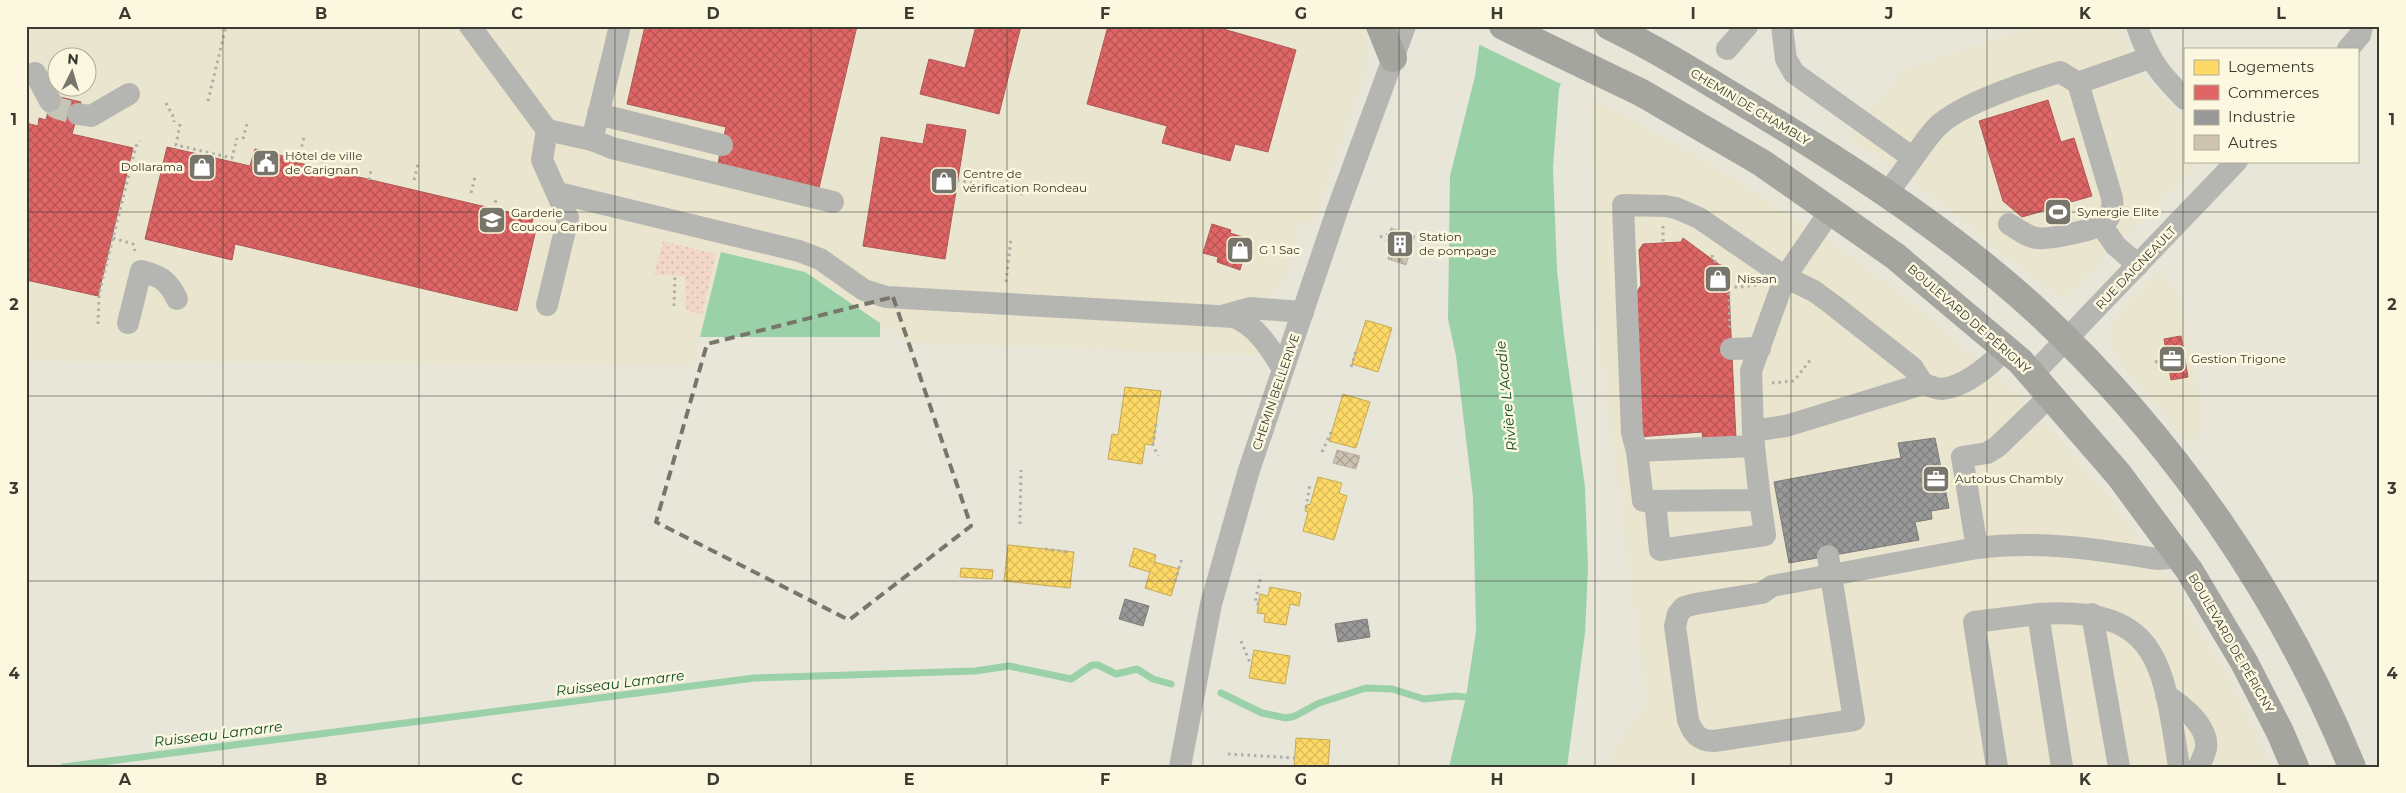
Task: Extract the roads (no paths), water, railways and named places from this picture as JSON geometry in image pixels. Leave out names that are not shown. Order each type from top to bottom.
[{"type":"main road","points":[[1380,26],[1393,58]]},
{"type":"main road","name":"BOULEVARD DE PÉRIGNY","points":[[1503,26],[1578,61],[1702,127],[1831,210],[1914,272],[2033,374],[2120,475],[2177,553],[2244,662],[2280,732],[2295,767]]},
{"type":"main road","name":"CHEMIN DE CHAMBLY","points":[[1609,26],[1745,104],[1887,194]]},
{"type":"main road","points":[[1887,194],[2002,281],[2066,340],[2143,423],[2180,469],[2232,543],[2300,653],[2352,767]]},
{"type":"street","points":[[470,26],[547,130],[592,140],[618,150],[834,202]]},
{"type":"street","points":[[592,140],[620,26]]},
{"type":"street","name":"CHEMIN BELLERIVE","points":[[1180,767],[1211,604],[1249,470],[1338,208],[1405,26]]},
{"type":"street","points":[[1727,49],[1747,26]]},
{"type":"street","points":[[1782,26],[1786,59],[1794,73],[1913,158]]},
{"type":"street","points":[[2137,26],[2149,58],[2184,98]]},
{"type":"street","points":[[2078,83],[2149,58]]},
{"type":"street","points":[[1887,194],[1938,125],[1965,108],[2060,72],[2078,83],[2113,204],[2108,218],[2101,224],[2043,239],[2032,237],[2009,224]]},
{"type":"street","points":[[35,73],[50,101]]},
{"type":"street","points":[[78,114],[91,116],[129,94]]},
{"type":"street","points":[[598,114],[722,145]]},
{"type":"street","points":[[547,130],[542,160],[568,218],[547,305]]},
{"type":"street","name":"RUE DAIGNEAULT","points":[[2033,374],[2236,162]]},
{"type":"street","points":[[558,193],[799,251],[820,259],[864,290],[886,297],[1226,315],[1241,320],[1254,330],[1271,350],[1283,369]]},
{"type":"street","points":[[1760,500],[1642,501],[1632,433],[1623,205],[1659,205],[1688,212],[1785,277],[1814,291],[1913,368],[1923,384]]},
{"type":"street","points":[[1656,501],[1660,550],[1765,535],[1754,438],[1742,385],[1751,371],[1785,277],[1831,210]]},
{"type":"street","points":[[2101,224],[2116,246],[2138,266]]},
{"type":"street","points":[[128,323],[141,271],[162,277],[170,284],[176,299]]},
{"type":"street","points":[[1226,315],[1250,308],[1303,312]]},
{"type":"street","points":[[1731,342],[1760,348]]},
{"type":"street","points":[[1636,451],[1754,438],[1786,426],[1923,384],[1942,389],[1958,384],[1989,366],[2006,349]]},
{"type":"street","points":[[1977,548],[1962,457],[1987,453],[1998,447],[2051,395]]},
{"type":"street","points":[[1830,566],[1854,720],[1714,741],[1705,741],[1698,737],[1688,720],[1675,626],[1678,614],[1684,608],[1695,604],[1762,593],[1772,586],[1830,566],[2003,545],[2050,545],[2157,560],[2169,558],[2177,553]]},
{"type":"street","points":[[1997,767],[1974,622],[2065,612],[2092,614],[2122,624],[2142,641],[2159,667],[2179,767]]},
{"type":"street","points":[[2038,614],[2062,767]]},
{"type":"street","points":[[2092,614],[2119,767]]},
{"type":"street","points":[[2166,695],[2189,712],[2201,729],[2207,746],[2199,767]]},
{"type":"water","name":"Rivière L'Acadie","points":[[1486,26],[1582,26],[1559,89],[1553,167],[1557,270],[1564,336],[1585,487],[1588,568],[1585,633],[1567,767],[1449,767],[1466,697],[1476,631],[1473,497],[1456,356],[1448,319],[1450,176],[1475,76],[1479,47]]},
{"type":"water","points":[[721,252],[805,272],[880,323],[880,337],[700,337]]},
{"type":"waterway","name":"Ruisseau Lamarre","points":[[63,767],[754,678],[975,671],[1009,666],[1071,679],[1092,665],[1098,665],[1116,674],[1137,669],[1153,679],[1171,684]]},
{"type":"waterway","name":"Ruisseau Lamarre","points":[[1221,693],[1262,713],[1286,718],[1295,716],[1319,703],[1366,688],[1392,689],[1424,699],[1455,696],[1475,698]]},
{"type":"tunnel","points":[[50,101],[57,108],[78,114]]},
{"type":"place","name":"Hôtel de ville de Carignan","points":[[266,163]]},
{"type":"place","name":"Dollarama","points":[[202,167]]},
{"type":"place","name":"Centre de vérification Rondeau","points":[[944,181]]},
{"type":"place","name":"Synergie Elite","points":[[2058,212]]},
{"type":"place","name":"Garderie Coucou Caribou","points":[[492,220]]},
{"type":"place","name":"Station de pompage","points":[[1400,244]]},
{"type":"place","name":"G 1 Sac","points":[[1240,250]]},
{"type":"place","name":"Nissan","points":[[1718,279]]},
{"type":"place","name":"Gestion Trigone","points":[[2172,359]]},
{"type":"place","name":"Autobus Chambly","points":[[1936,479]]}]
